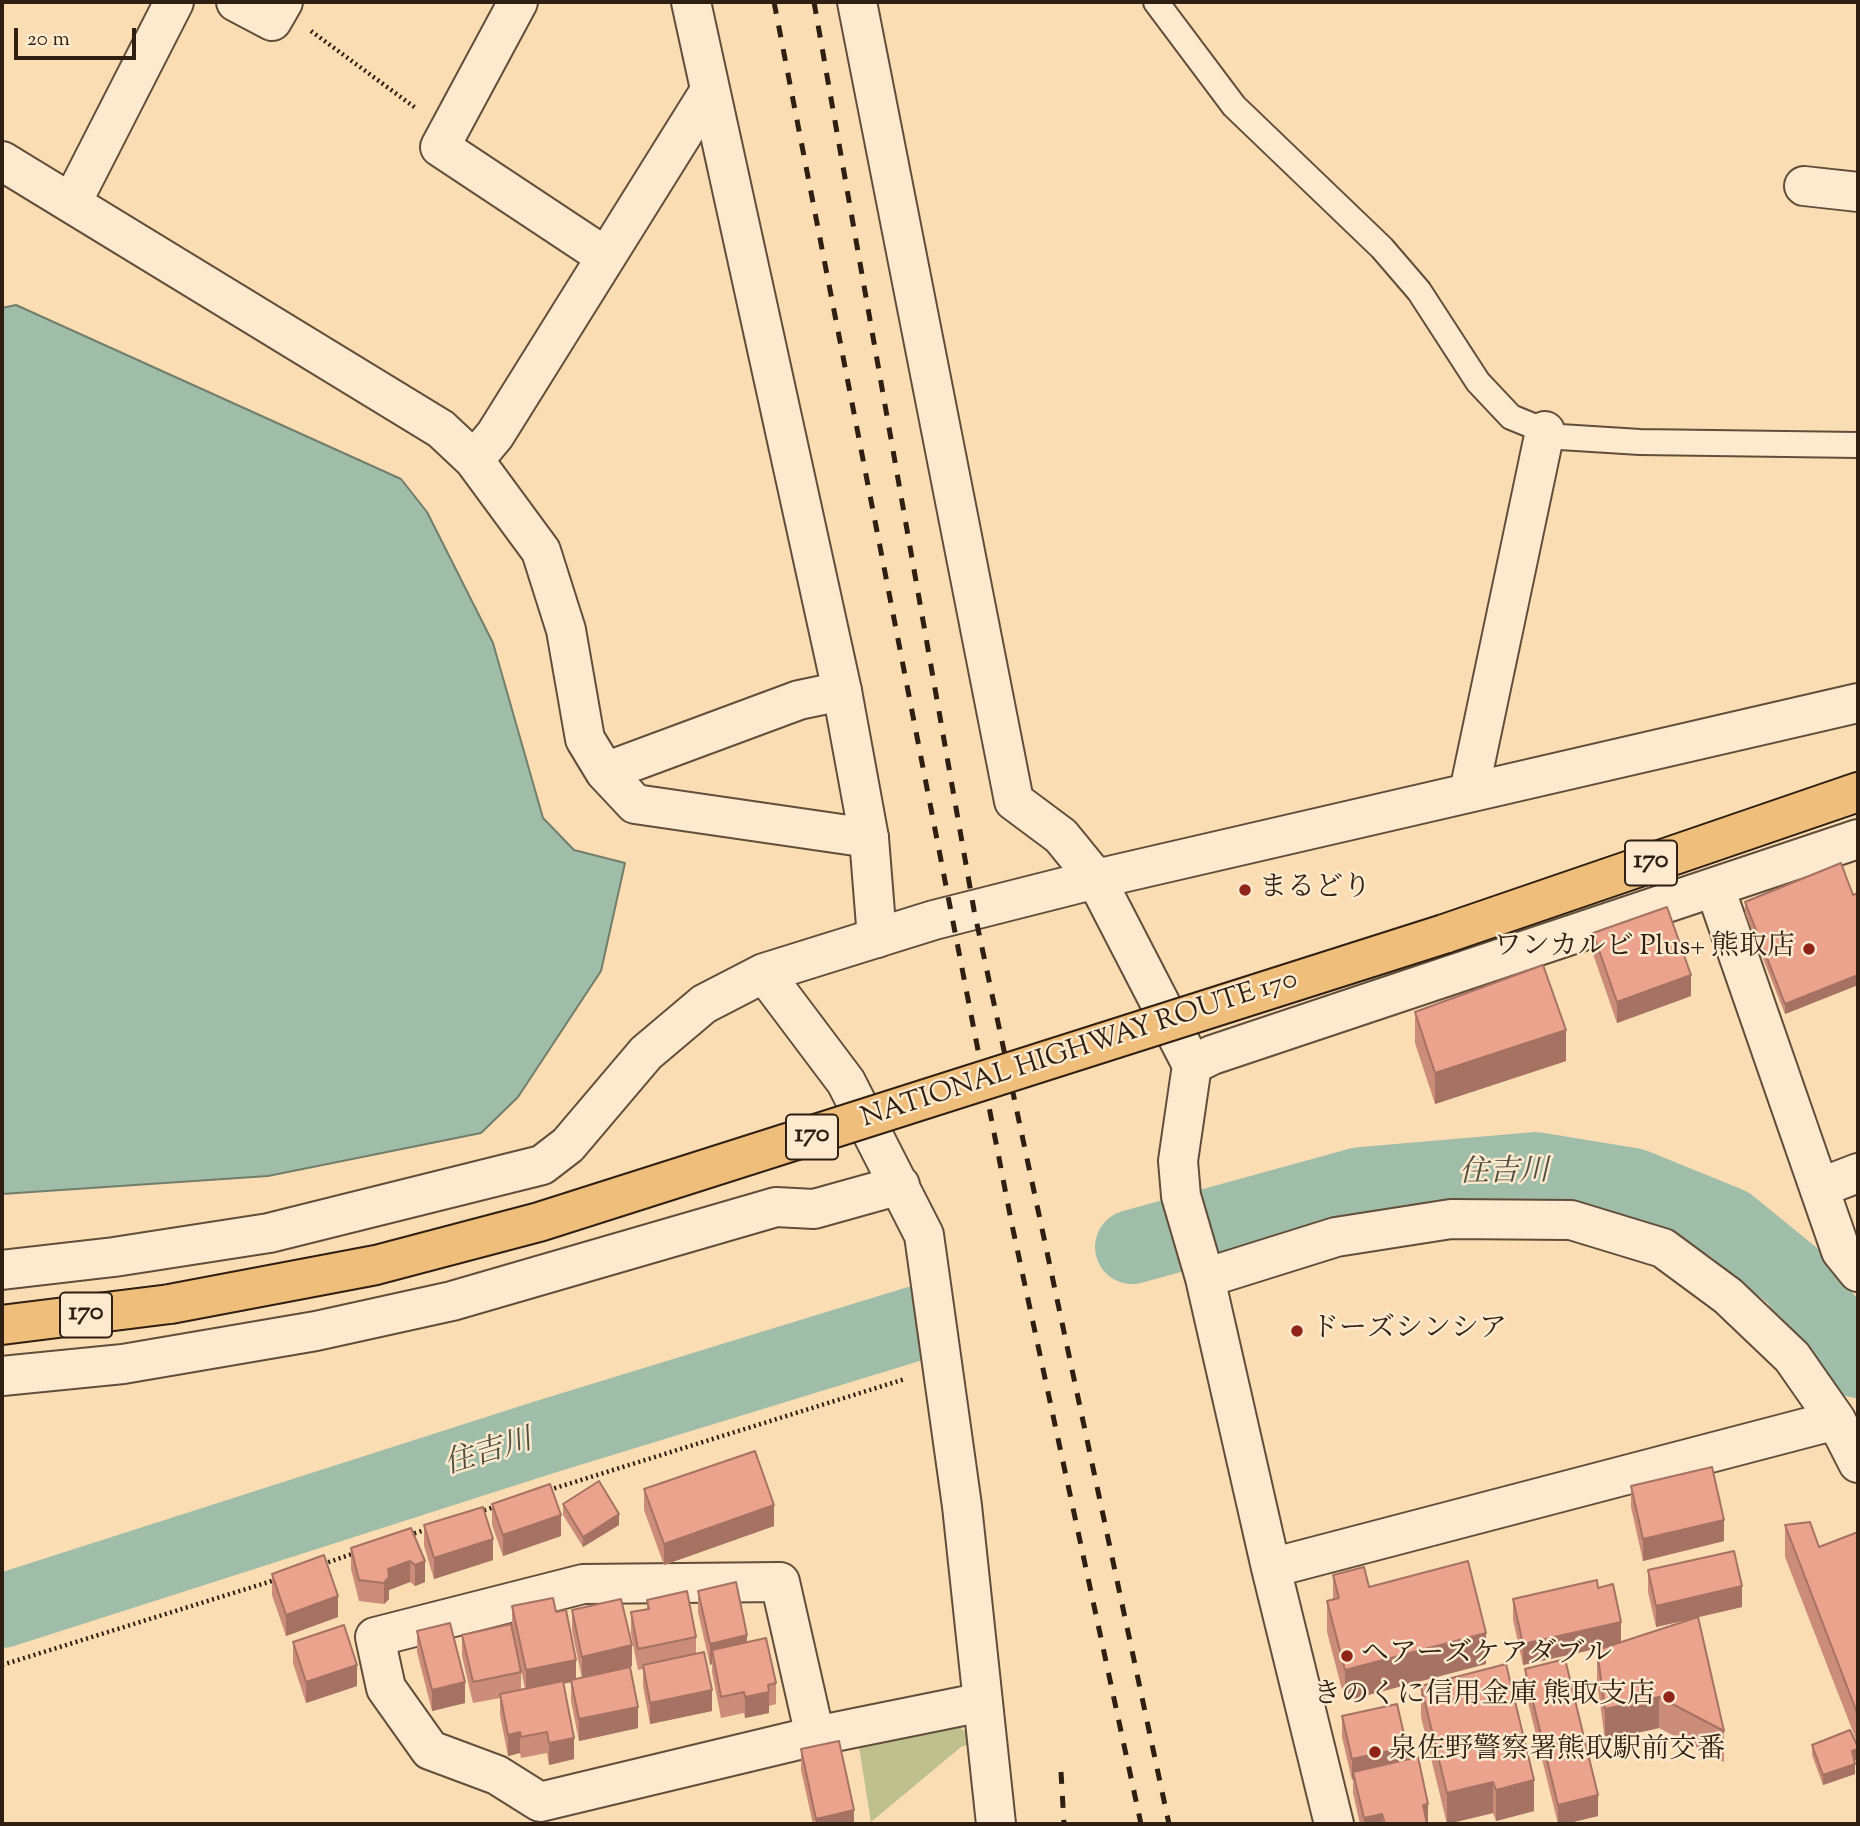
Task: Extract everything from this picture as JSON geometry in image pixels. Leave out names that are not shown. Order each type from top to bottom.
[{"type":"highway","name":"NATIONAL HIGHWAY ROUTE 170","points":[[2,1325],[170,1304],[376,1265],[539,1222],[1444,934],[1858,792]]},
{"type":"street","points":[[72,202],[174,2]]},
{"type":"street","points":[[236,2],[272,21],[281,5]]},
{"type":"street","points":[[518,2],[440,147],[606,257]]},
{"type":"street","points":[[691,2],[842,691],[869,838],[877,938]]},
{"type":"street","points":[[857,2],[1014,801],[1061,836],[1096,878],[1192,1065],[1178,1161],[1181,1196],[1205,1278],[1271,1568],[1334,1824]]},
{"type":"street","points":[[474,460],[495,435],[709,92]]},
{"type":"street","points":[[2,161],[441,429],[474,460],[541,551],[566,630],[584,739],[605,772],[635,804],[869,838]]},
{"type":"street","points":[[1804,186],[1858,192]]},
{"type":"street","points":[[1469,792],[1545,431]]},
{"type":"street","points":[[605,772],[799,700],[842,691]]},
{"type":"street","points":[[2,1270],[269,1233],[542,1165],[568,1145],[646,1053],[704,1004],[764,973],[934,919],[1096,878],[1858,703]]},
{"type":"street","points":[[1192,1065],[1212,1055],[1858,839]]},
{"type":"street","points":[[1715,888],[1841,1251],[1858,1272]]},
{"type":"street","points":[[764,973],[846,1082],[924,1235],[945,1372],[996,1824]]},
{"type":"street","points":[[1819,1188],[1858,1173]]},
{"type":"street","points":[[2,1376],[123,1364],[316,1331],[452,1301],[776,1207],[814,1209],[900,1185]]},
{"type":"street","points":[[1205,1278],[1336,1237],[1361,1233],[1451,1219],[1571,1220],[1662,1248],[1728,1296],[1792,1357],[1836,1420],[1858,1463]]},
{"type":"street","points":[[1271,1568],[1836,1420]]},
{"type":"street","points":[[815,1736],[780,1582],[583,1584],[375,1637],[386,1688],[430,1750],[497,1774],[540,1802],[815,1736],[983,1702]]},
{"type":"lane","points":[[1156,2],[1234,106],[1382,248],[1419,290],[1478,382],[1511,417],[1560,437],[1640,442],[1858,444]]},
{"type":"path","points":[[281,5],[448,131]]},
{"type":"path","points":[[541,1492],[920,1375],[945,1372]]},
{"type":"path","points":[[476,1513],[502,1504]]},
{"type":"path","points":[[399,1538],[438,1525]]},
{"type":"path","points":[[322,1564],[360,1551]]},
{"type":"path","points":[[2,1665],[283,1577]]},
{"type":"green space","points":[[958,1726],[978,1741],[961,1747],[871,1822],[859,1747]]},
{"type":"shaded area","points":[[16,305],[401,479],[427,512],[493,643],[543,818],[574,850],[625,863],[601,971],[518,1097],[481,1133],[268,1176],[2,1194],[2,308]]},
{"type":"building","name":"ワンカルビ Plus+ 熊取店","points":[[1841,863],[1853,895],[1858,893],[1858,975],[1785,1004],[1745,902]]},
{"type":"building","points":[[1667,907],[1691,975],[1617,1002],[1593,933]]},
{"type":"building","points":[[1543,965],[1566,1030],[1435,1073],[1415,1012]]},
{"type":"building","points":[[755,1451],[774,1505],[664,1544],[644,1489]]},
{"type":"building","points":[[1712,1467],[1724,1520],[1643,1539],[1631,1486]]},
{"type":"building","points":[[599,1481],[619,1514],[583,1537],[563,1504]]},
{"type":"building","points":[[550,1484],[561,1515],[503,1535],[492,1504]]},
{"type":"building","points":[[483,1507],[493,1539],[434,1558],[424,1525]]},
{"type":"building","points":[[1810,1522],[1819,1547],[1858,1532],[1858,1715],[1785,1525]]},
{"type":"building","points":[[411,1528],[425,1561],[415,1565],[410,1561],[388,1569],[389,1577],[384,1583],[359,1580],[351,1548]]},
{"type":"building","points":[[1734,1551],[1742,1586],[1656,1606],[1648,1570]]},
{"type":"building","points":[[324,1555],[338,1596],[286,1615],[272,1574]]},
{"type":"building","points":[[1468,1561],[1486,1633],[1345,1670],[1327,1601],[1339,1598],[1333,1575],[1364,1567],[1369,1587]]},
{"type":"building","points":[[1597,1580],[1598,1588],[1613,1584],[1621,1622],[1523,1644],[1513,1599]]},
{"type":"building","points":[[736,1582],[747,1635],[710,1644],[698,1591]]},
{"type":"building","points":[[687,1591],[696,1637],[638,1649],[631,1612],[649,1609],[647,1600]]},
{"type":"building","points":[[553,1598],[556,1612],[566,1610],[576,1660],[526,1670],[512,1606]]},
{"type":"building","points":[[621,1599],[632,1645],[582,1657],[572,1610]]},
{"type":"building","points":[[1698,1617],[1724,1731],[1659,1697],[1605,1709],[1597,1650]]},
{"type":"building","points":[[450,1623],[465,1682],[432,1690],[417,1631]]},
{"type":"building","points":[[511,1624],[521,1672],[473,1682],[462,1635]]},
{"type":"building","points":[[344,1625],[357,1665],[306,1682],[293,1642]]},
{"type":"building","points":[[766,1638],[776,1683],[768,1685],[769,1692],[745,1697],[744,1692],[721,1697],[712,1650]]},
{"type":"building","points":[[704,1652],[712,1690],[650,1703],[643,1665]]},
{"type":"building","points":[[1565,1659],[1598,1795],[1558,1805],[1525,1669]]},
{"type":"building","points":[[1506,1664],[1534,1780],[1496,1790],[1493,1782],[1447,1793],[1421,1686]]},
{"type":"building","points":[[630,1667],[638,1707],[579,1719],[571,1680]]},
{"type":"building","points":[[563,1681],[574,1738],[549,1743],[547,1732],[521,1737],[520,1732],[508,1735],[500,1694]]},
{"type":"building","points":[[1397,1704],[1407,1747],[1352,1759],[1342,1716]]},
{"type":"building","points":[[1850,1730],[1857,1745],[1857,1749],[1852,1751],[1855,1764],[1823,1775],[1812,1745]]},
{"type":"building","points":[[839,1741],[854,1810],[816,1819],[801,1749]]},
{"type":"building","points":[[1418,1757],[1428,1804],[1423,1805],[1427,1824],[1385,1824],[1382,1814],[1364,1818],[1353,1772]]},
{"type":"waterway","name":"住吉川","points":[[1132,1247],[1361,1184],[1535,1169],[1633,1185],[1729,1224],[1794,1277],[1858,1361]]},
{"type":"waterway","name":"住吉川","points":[[2,1611],[545,1437],[917,1323]]},
{"type":"railway","points":[[774,2],[1012,1225],[1141,1824]]},
{"type":"railway","points":[[814,2],[974,910],[1169,1824]]},
{"type":"railway","points":[[1061,1772],[1064,1824]]},
{"type":"place","name":"まるどり","points":[[1245,890]]},
{"type":"place","name":"ワンカルビ Plus+ 熊取店","points":[[1809,949]]},
{"type":"place","name":"ドーズシンシア","points":[[1297,1331]]},
{"type":"place","name":"ヘアーズケアダブル","points":[[1347,1656]]},
{"type":"place","name":"きのくに信用金庫 熊取支店","points":[[1669,1697]]},
{"type":"place","name":"泉佐野警察署熊取駅前交番","points":[[1375,1752]]}]
